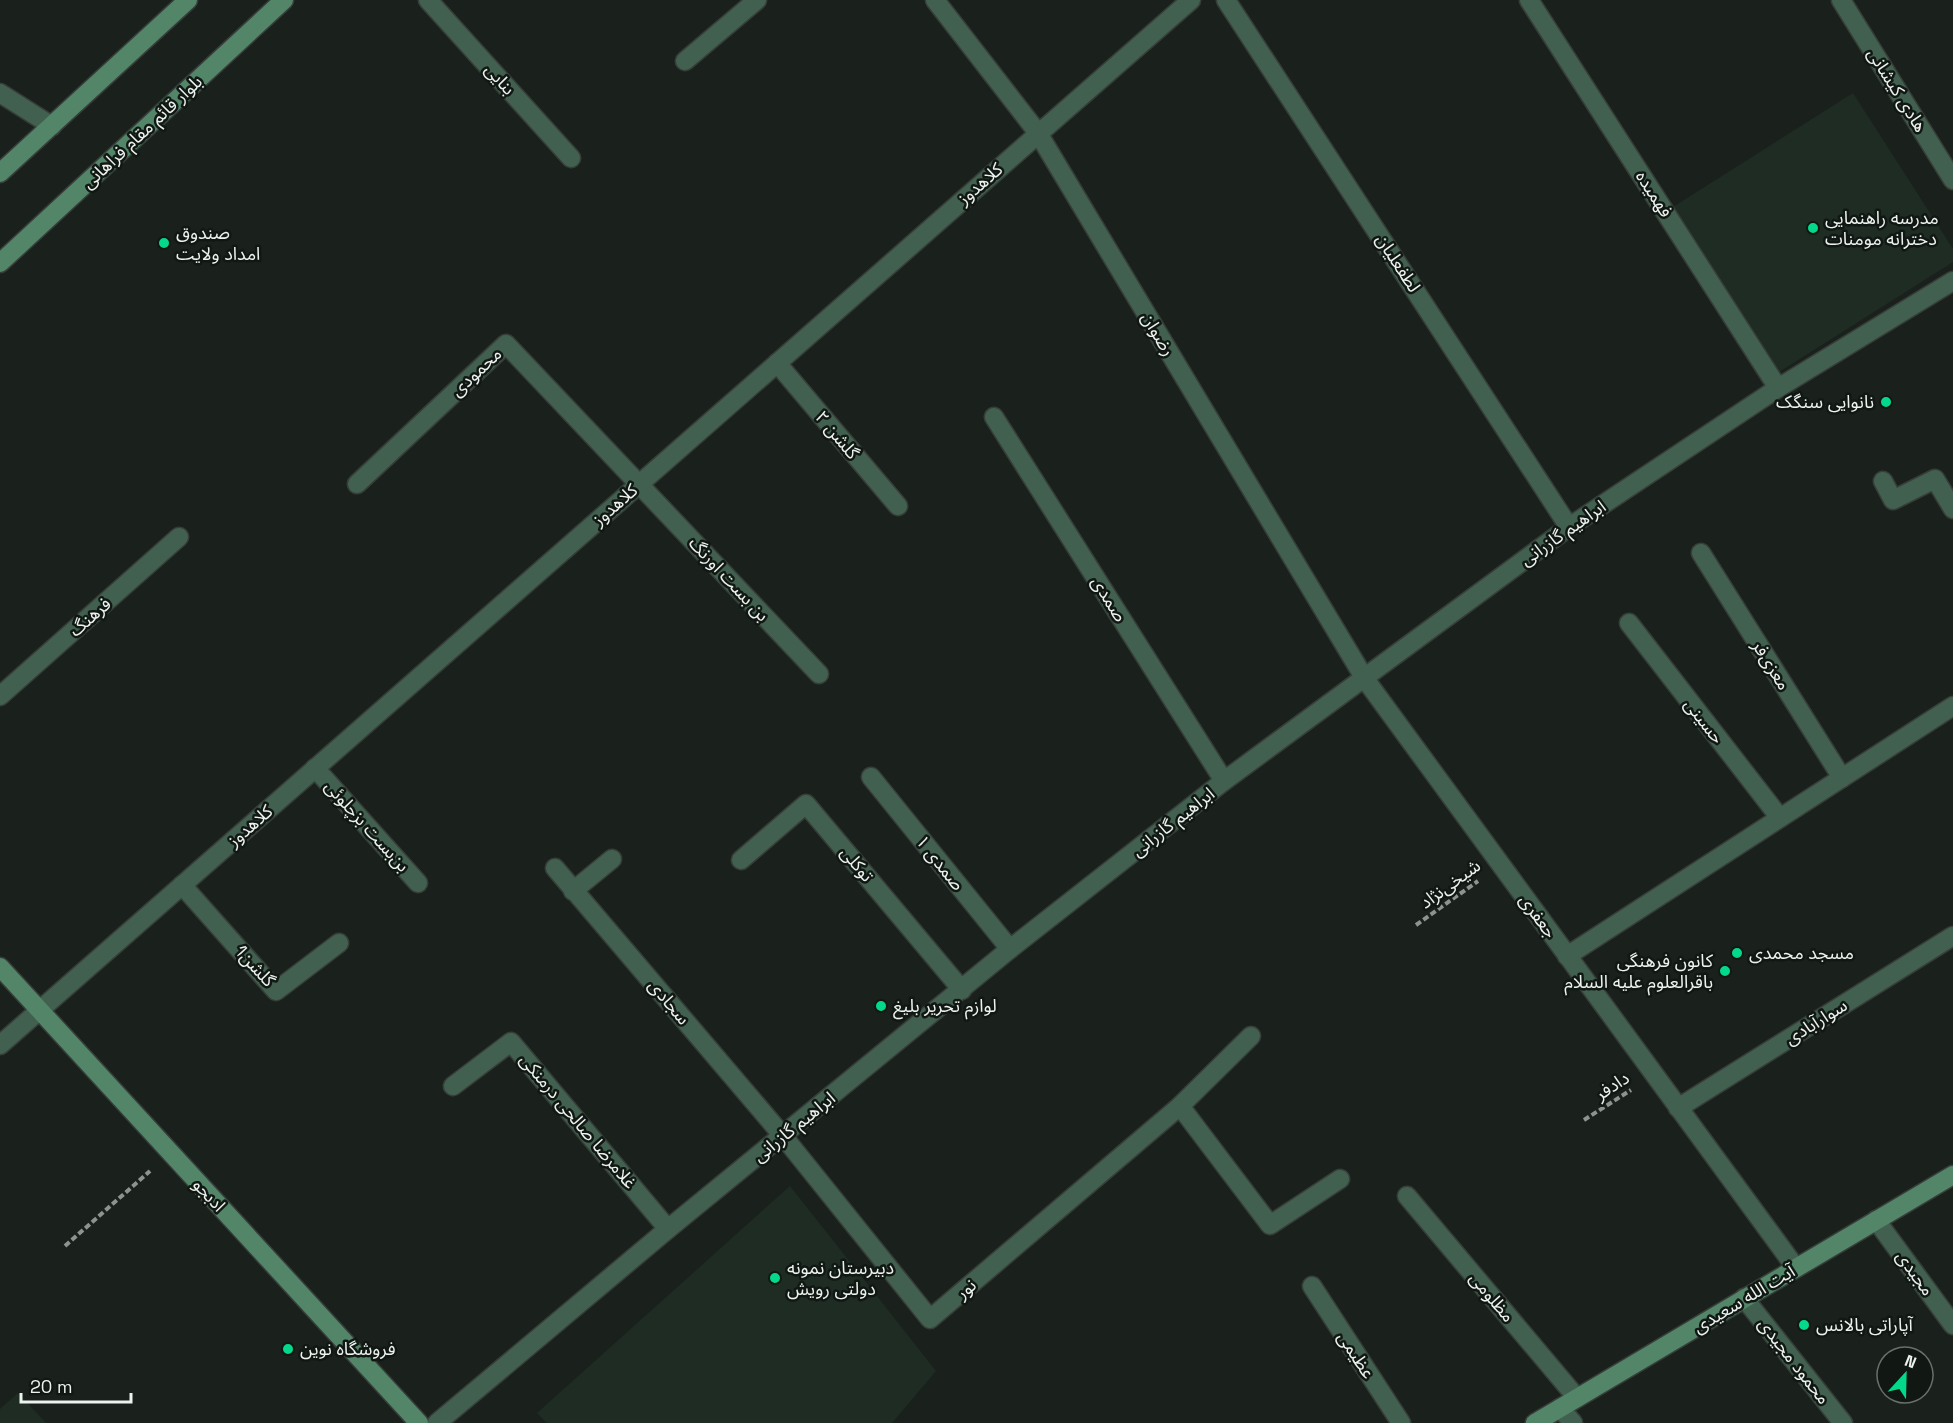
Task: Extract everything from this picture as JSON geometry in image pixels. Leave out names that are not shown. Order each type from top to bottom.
[{"type":"street","points":[[0,173],[188,0]]},
{"type":"street","name":"بلوار قائم مقام فراهانی","points":[[0,263],[284,0]]},
{"type":"street","name":"بنایی","points":[[428,0],[571,159]]},
{"type":"street","points":[[685,61],[757,0]]},
{"type":"street","name":"رضوان","points":[[935,0],[1038,134],[1365,679]]},
{"type":"street","name":"کلاهدوز","points":[[0,1045],[1191,0]]},
{"type":"street","name":"لطفعلیان","points":[[1226,0],[1569,527]]},
{"type":"street","name":"فهمیده","points":[[1529,0],[1778,388]]},
{"type":"street","name":"هادی کیشانی","points":[[1841,0],[1953,180]]},
{"type":"street","points":[[0,93],[52,126]]},
{"type":"street","name":"ابراهیم گازرانی","points":[[437,1423],[668,1229],[1010,949],[1224,781],[1569,527],[1778,388],[1953,281]]},
{"type":"street","name":"محمودی","points":[[357,484],[506,344],[639,484]]},
{"type":"street","name":"گلشن ۲","points":[[777,363],[898,506]]},
{"type":"street","name":"صمدی","points":[[994,417],[1224,781]]},
{"type":"street","points":[[1883,481],[1893,500],[1935,479],[1953,509]]},
{"type":"street","name":"بن بست اورنگ","points":[[639,484],[819,674]]},
{"type":"street","name":"فرهنگ","points":[[0,696],[180,537]]},
{"type":"street","name":"معزی‌فر","points":[[1701,553],[1842,778]]},
{"type":"street","name":"حسینی","points":[[1629,623],[1780,818]]},
{"type":"street","name":"جعفری","points":[[1365,679],[1796,1268]]},
{"type":"street","points":[[1567,956],[1953,706]]},
{"type":"street","name":"بن‌بست بزچلوئی","points":[[315,768],[418,883]]},
{"type":"street","name":"صمدی ۱","points":[[871,777],[1010,949]]},
{"type":"street","name":"توکلی","points":[[741,860],[806,804],[962,990]]},
{"type":"street","points":[[573,891],[612,859]]},
{"type":"street","name":"سجادی","points":[[555,868],[783,1136]]},
{"type":"street","name":"گلشن1","points":[[182,885],[276,991],[339,943]]},
{"type":"street","name":"سوارآبادی","points":[[1678,1108],[1953,936]]},
{"type":"street","name":"ادبجو","points":[[0,967],[419,1423]]},
{"type":"street","name":"نور","points":[[783,1136],[930,1319],[1180,1106],[1251,1036]]},
{"type":"street","name":"غلامرضا صالحی درمنکی","points":[[453,1086],[511,1042],[668,1229]]},
{"type":"street","points":[[1180,1106],[1270,1225],[1341,1179]]},
{"type":"street","name":"آیت الله سعیدی","points":[[1535,1423],[1953,1175]]},
{"type":"street","name":"مظلومی","points":[[1407,1196],[1577,1398]]},
{"type":"street","name":"مجیدی","points":[[1876,1220],[1953,1325]]},
{"type":"street","name":"عظیمی","points":[[1312,1286],[1401,1423]]},
{"type":"street","name":"محمود مجیدی","points":[[1744,1299],[1843,1423]]},
{"type":"street","points":[[1560,1408],[1573,1423]]},
{"type":"path","name":"شیخی‌نژاد","points":[[1416,925],[1500,864]]},
{"type":"path","name":"دادفر","points":[[1584,1120],[1654,1075]]},
{"type":"path","points":[[65,1246],[170,1153]]},
{"type":"shaded area","name":"مدرسه راهنمایی دخترانه مومنات","points":[[1853,93],[1953,249],[1953,262],[1779,372],[1673,207]]},
{"type":"shaded area","name":"دبیرستان نمونه دولتی رویش","points":[[790,1186],[936,1371],[892,1423],[547,1423],[537,1413]]},
{"type":"shaded area","points":[[18,1393],[46,1423],[0,1423],[0,1409]]},
{"type":"place","name":"مدرسه راهنمایی دخترانه مومنات","points":[[1813,228]]},
{"type":"place","name":"صندوق امداد ولایت","points":[[164,243]]},
{"type":"place","name":"نانوایی سنگک","points":[[1886,402]]},
{"type":"place","name":"مسجد محمدی","points":[[1737,953]]},
{"type":"place","name":"کانون فرهنگی باقرالعلوم علیه السلام","points":[[1725,971]]},
{"type":"place","name":"لوازم تحریر بلیغ","points":[[881,1006]]},
{"type":"place","name":"دبیرستان نمونه دولتی رویش","points":[[775,1278]]},
{"type":"place","name":"آپاراتی بالانس","points":[[1804,1325]]},
{"type":"place","name":"فروشگاه نوین","points":[[288,1349]]}]
